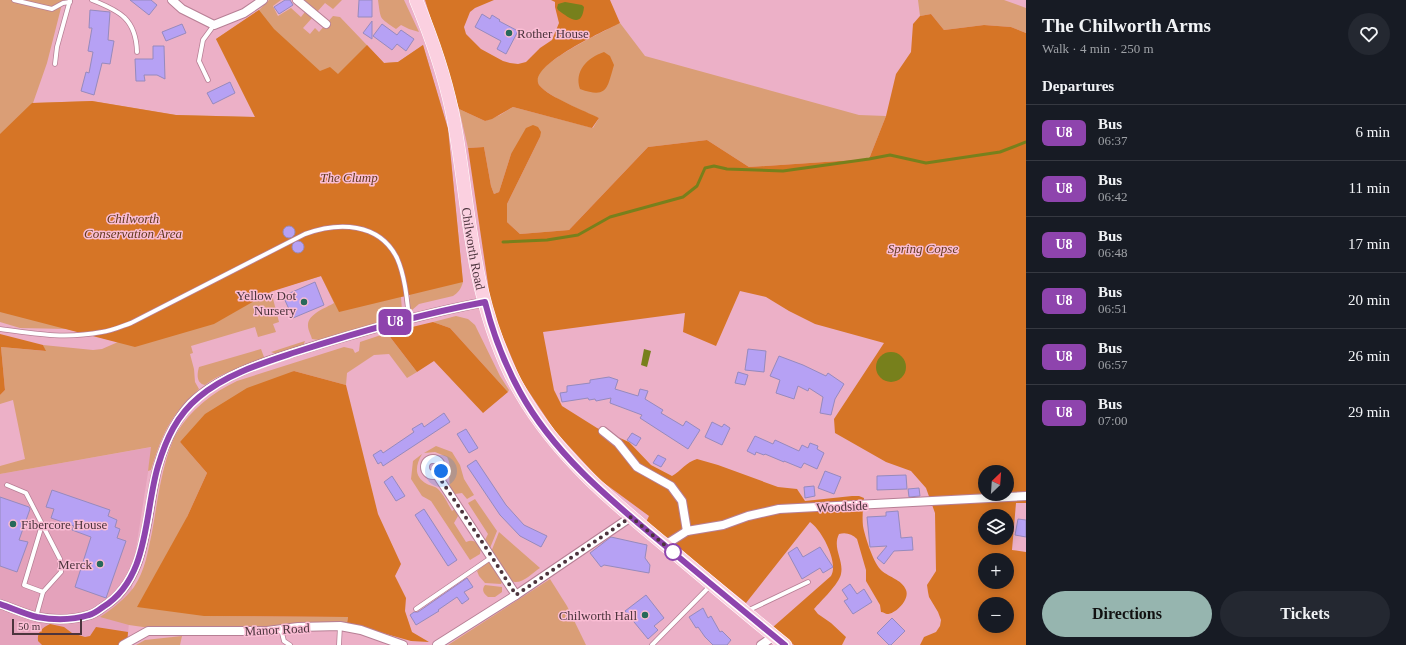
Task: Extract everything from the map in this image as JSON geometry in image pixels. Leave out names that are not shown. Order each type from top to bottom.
[{"type":"main road","name":"Chilworth Road","points":[[416,0],[435,49],[449,97],[460,157],[470,228],[485,302],[502,356],[521,393],[534,414],[554,440],[578,468],[610,499],[780,641]]},
{"type":"street","points":[[172,0],[182,9],[214,25],[244,13],[263,0]]},
{"type":"street","points":[[297,0],[326,24]]},
{"type":"street","points":[[0,604],[36,616],[70,618],[90,615],[106,606],[121,593],[127,586],[140,553],[158,467],[167,441],[179,418],[191,404],[221,382],[269,361],[409,318],[485,302]]},
{"type":"street","points":[[603,431],[618,443],[637,467],[671,486],[682,501],[687,531]]},
{"type":"street","points":[[437,474],[516,595]]},
{"type":"street","name":"Woodside","points":[[665,546],[687,531],[723,525],[748,516],[779,509],[1026,496]]},
{"type":"street","points":[[437,645],[516,595],[631,517]]},
{"type":"street","name":"Manor Road","points":[[123,645],[148,631],[267,631],[298,627],[340,626],[361,630],[403,645]]},
{"type":"street","points":[[761,645],[770,639],[780,641]]},
{"type":"lane","points":[[14,0],[52,9],[70,1]]},
{"type":"lane","points":[[92,0],[113,8],[127,19],[136,37],[137,52]]},
{"type":"lane","points":[[55,64],[57,47],[70,1]]},
{"type":"lane","points":[[208,80],[199,60],[203,40],[214,25]]},
{"type":"lane","points":[[0,329],[44,336],[70,337],[103,332],[131,323],[305,234],[320,229],[343,226],[360,229],[378,236],[392,251],[397,258],[403,278],[409,318]]},
{"type":"lane","points":[[8,485],[26,493],[60,559],[61,572],[43,592],[36,616]]},
{"type":"lane","points":[[42,524],[24,585],[43,592]]},
{"type":"lane","points":[[416,609],[492,557]]},
{"type":"lane","points":[[745,612],[808,582]]},
{"type":"lane","points":[[652,645],[712,584]]},
{"type":"lane","points":[[339,645],[340,626]]},
{"type":"lane","points":[[281,629],[284,641],[290,645]]},
{"type":"shaded area","points":[[565,2],[582,5],[584,7],[581,18],[574,20],[558,10],[558,4]]},
{"type":"shaded area","points":[[644,349],[651,351],[647,367],[641,365]]},
{"type":"shaded area","points":[[891,352],[897,353],[905,361],[905,373],[897,381],[891,382],[885,381],[877,373],[876,367],[877,361],[885,353]]},
{"type":"shaded area","points":[[152,447],[135,555],[127,645],[0,645],[0,474]]},
{"type":"green space","name":"Chilworth Conservation Area","points":[[0,0],[63,0],[47,63],[33,103],[92,101],[176,115],[255,117],[216,39],[259,10],[269,0],[281,0],[273,6],[278,16],[291,8],[301,17],[305,12],[312,18],[303,28],[310,34],[315,28],[319,32],[333,16],[340,17],[384,63],[398,62],[423,45],[448,129],[463,282],[460,289],[453,296],[419,304],[412,310],[409,302],[410,295],[401,297],[402,311],[399,317],[319,340],[312,339],[308,328],[309,322],[314,315],[334,303],[321,276],[271,291],[279,322],[273,324],[276,332],[258,337],[255,327],[191,346],[193,353],[190,354],[194,369],[195,382],[199,389],[177,412],[167,428],[151,470],[148,471],[151,447],[0,474],[0,466],[25,459],[13,400],[0,404],[0,395],[5,390],[1,347],[45,351],[43,345],[93,350],[102,349],[118,342],[67,329],[20,328],[0,322]]},
{"type":"green space","points":[[303,0],[342,0],[333,9],[325,3],[317,12]]},
{"type":"green space","points":[[378,0],[404,0],[419,32],[401,25],[396,29],[386,22],[382,18]]},
{"type":"green space","points":[[425,0],[494,0],[475,8],[470,12],[464,27],[466,34],[481,49],[503,61],[518,64],[526,62],[540,48],[552,40],[559,23],[555,2],[551,0],[610,0],[620,23],[584,41],[554,60],[544,69],[538,78],[540,86],[551,95],[599,118],[592,128],[513,107],[492,119],[485,121],[459,109]]},
{"type":"green space","points":[[918,0],[1004,0],[1026,8],[1026,33],[1011,27],[984,25],[944,30],[931,14],[920,16]]},
{"type":"green space","name":"Chilworth Conservation Area","points":[[259,10],[274,29],[320,71],[330,67],[338,74],[367,45],[384,63],[398,62],[423,45],[448,129],[463,282],[339,312],[321,276],[270,292],[214,324],[135,347],[0,312],[0,134],[32,103],[92,101],[176,115],[255,117],[216,39]]},
{"type":"green space","name":"Spring Copse","points":[[931,14],[944,30],[984,25],[1011,27],[1026,33],[1026,503],[1016,503],[1014,526],[1014,509],[978,509],[978,545],[1012,545],[1012,550],[1026,552],[1026,645],[920,645],[924,637],[936,632],[940,626],[941,620],[929,597],[927,585],[936,571],[935,513],[926,488],[911,471],[886,462],[835,433],[834,419],[884,343],[815,324],[766,297],[740,291],[716,346],[683,332],[685,313],[543,332],[554,390],[562,406],[597,428],[629,442],[651,465],[672,476],[690,462],[697,459],[778,487],[797,489],[805,501],[852,496],[864,498],[863,526],[870,549],[880,569],[904,586],[907,594],[906,598],[894,612],[887,614],[881,612],[880,605],[866,581],[866,570],[857,539],[849,534],[839,534],[837,539],[837,549],[841,564],[840,578],[814,609],[846,637],[842,645],[794,645],[773,627],[831,576],[833,563],[824,539],[815,526],[810,522],[746,603],[646,522],[649,516],[600,480],[555,431],[521,380],[492,311],[468,148],[484,147],[491,186],[494,194],[499,192],[511,154],[526,128],[533,125],[538,127],[541,132],[540,137],[507,204],[507,222],[520,234],[569,230],[648,147],[707,140],[749,167],[869,159],[886,116],[896,74],[911,52],[913,24],[920,16]]},
{"type":"green space","points":[[620,23],[645,56],[859,115],[886,116],[869,159],[749,167],[707,140],[648,147],[569,230],[520,234],[507,222],[507,204],[540,137],[511,154],[499,192],[494,194],[491,186],[484,147],[468,148],[459,109],[485,121],[500,115],[513,107],[593,128],[599,118],[554,97],[540,86],[537,81],[539,74],[546,66],[558,57]]},
{"type":"green space","points":[[604,52],[610,56],[614,65],[608,85],[601,92],[596,93],[580,89],[579,76],[583,66],[592,58]]},
{"type":"green space","points":[[456,316],[468,319],[475,325],[500,376],[509,390],[508,392],[450,328],[433,322]]},
{"type":"green space","points":[[433,322],[450,328],[508,392],[483,413],[434,361],[417,372],[387,333]]},
{"type":"green space","points":[[387,333],[417,372],[407,378],[389,354],[374,355],[347,373],[346,385],[294,371],[180,442],[207,473],[187,517],[204,616],[348,617],[347,623],[275,627],[150,628],[129,625],[100,617],[127,596],[138,581],[147,554],[161,481],[169,451],[176,434],[195,409],[211,396],[237,381],[344,347],[353,349],[355,353],[359,351],[360,342]]},
{"type":"green space","points":[[0,334],[43,345],[46,351],[1,347],[5,390],[0,395]]},
{"type":"green space","points":[[305,341],[303,346],[276,354],[271,352]]},
{"type":"green space","points":[[261,349],[264,357],[261,360],[225,373],[205,385],[200,382],[198,375],[199,367]]},
{"type":"green space","points":[[294,371],[346,385],[378,514],[401,564],[395,576],[406,598],[405,611],[412,632],[429,642],[411,641],[347,623],[348,617],[204,616],[137,607],[187,517],[207,473],[180,442],[205,414],[247,388]]},
{"type":"green space","points":[[436,446],[452,452],[460,465],[464,479],[474,495],[467,499],[462,493],[455,494],[450,486],[450,466],[447,457],[435,452],[424,453]]},
{"type":"green space","points":[[422,454],[417,467],[418,475],[427,484],[438,489],[452,511],[455,509],[458,516],[454,523],[466,542],[475,542],[481,548],[480,554],[470,560],[431,501],[422,496],[411,479],[413,461]]},
{"type":"green space","points":[[475,499],[497,531],[490,548],[484,542],[488,534],[468,503]]},
{"type":"green space","points":[[499,532],[540,568],[519,582],[511,581],[491,552]]},
{"type":"green space","points":[[489,562],[499,574],[502,582],[501,584],[485,583],[479,576],[477,571]]},
{"type":"green space","points":[[550,579],[567,606],[586,645],[448,645]]},
{"type":"green space","points":[[485,585],[502,587],[502,592],[495,597],[488,597],[485,595],[483,589]]},
{"type":"green space","points":[[50,624],[64,627],[72,633],[85,637],[90,636],[96,627],[128,632],[127,645],[42,645],[38,641],[38,635],[42,629]]},
{"type":"green space","points":[[182,636],[180,645],[136,645],[145,640]]},
{"type":"building","points":[[130,0],[151,0],[157,5],[149,15]]},
{"type":"building","points":[[285,0],[290,0],[293,5],[279,14],[274,7]]},
{"type":"building","points":[[359,0],[372,0],[372,17],[358,17]]},
{"type":"building","points":[[90,10],[110,12],[108,40],[114,41],[110,64],[102,63],[94,95],[81,91],[86,72],[89,73],[93,52],[88,51],[92,28],[89,28]]},
{"type":"building","name":"Rother House","points":[[482,14],[490,19],[492,15],[500,20],[499,21],[518,31],[506,54],[497,49],[501,41],[475,27]]},
{"type":"building","points":[[372,21],[372,39],[363,33]]},
{"type":"building","points":[[182,24],[186,33],[166,41],[162,32]]},
{"type":"building","points":[[382,24],[397,35],[401,30],[414,39],[406,51],[397,44],[392,50],[373,36]]},
{"type":"building","points":[[153,46],[164,46],[165,79],[157,75],[144,75],[145,81],[136,81],[135,59],[153,59]]},
{"type":"building","points":[[230,82],[235,93],[213,104],[207,93]]},
{"type":"building","points":[[289,226],[293,228],[295,232],[293,236],[289,238],[285,236],[283,232],[285,228]]},
{"type":"building","points":[[296,241],[300,241],[304,247],[300,253],[296,253],[292,249],[292,245]]},
{"type":"building","name":"Yellow Dot Nursery","points":[[315,282],[324,305],[293,318],[283,296]]},
{"type":"building","points":[[748,349],[766,351],[764,372],[745,370]]},
{"type":"building","points":[[779,356],[826,376],[828,373],[844,384],[835,399],[831,415],[820,413],[823,397],[809,388],[808,391],[798,386],[794,399],[776,393],[780,380],[770,376]]},
{"type":"building","points":[[738,372],[748,375],[745,385],[735,383]]},
{"type":"building","points":[[609,377],[618,380],[615,389],[638,396],[640,389],[648,391],[645,399],[663,410],[661,413],[683,426],[686,421],[700,430],[688,449],[640,418],[642,415],[610,403],[611,398],[596,401],[595,399],[589,400],[588,398],[562,402],[560,393],[567,392],[567,386],[590,383],[590,380]]},
{"type":"building","points":[[444,413],[450,422],[383,466],[381,462],[378,464],[373,455],[381,450],[383,453],[414,432],[412,429],[422,423],[424,427]]},
{"type":"building","points":[[712,422],[722,427],[724,424],[730,428],[722,445],[705,437]]},
{"type":"building","points":[[466,429],[478,448],[469,453],[457,434]]},
{"type":"building","points":[[632,433],[641,438],[636,446],[627,440]]},
{"type":"building","points":[[755,436],[773,444],[775,440],[799,451],[802,445],[808,448],[810,443],[818,446],[817,449],[824,453],[817,469],[804,463],[801,468],[765,454],[756,452],[755,455],[747,451]]},
{"type":"building","points":[[658,455],[666,459],[661,467],[653,463]]},
{"type":"building","points":[[476,460],[506,505],[524,525],[547,536],[541,547],[520,536],[500,515],[467,466]]},
{"type":"building","points":[[825,471],[841,477],[834,494],[818,488]]},
{"type":"building","points":[[906,475],[907,489],[877,490],[877,476]]},
{"type":"building","points":[[392,476],[405,496],[396,501],[384,482]]},
{"type":"building","points":[[814,486],[815,496],[805,498],[804,487]]},
{"type":"building","points":[[919,488],[920,496],[909,497],[908,489]]},
{"type":"building","name":"Merck","points":[[52,490],[110,510],[108,516],[117,520],[115,527],[120,529],[117,538],[126,541],[106,598],[75,587],[91,537],[72,530],[74,526],[51,518],[54,509],[46,507]]},
{"type":"building","name":"Fibercore House","points":[[0,497],[29,507],[30,509],[19,540],[28,542],[17,572],[0,566]]},
{"type":"building","points":[[424,509],[457,560],[448,566],[415,515]]},
{"type":"building","points":[[898,511],[901,538],[912,537],[913,550],[894,551],[884,564],[877,558],[887,546],[870,547],[867,517],[886,516],[886,512]]},
{"type":"building","points":[[1018,519],[1026,520],[1026,537],[1015,535]]},
{"type":"building","points":[[611,537],[647,545],[645,558],[650,565],[649,573],[604,565],[601,567],[590,553]]},
{"type":"building","points":[[797,547],[803,557],[820,547],[833,567],[823,573],[820,568],[802,579],[788,553]]},
{"type":"building","points":[[467,578],[473,587],[464,592],[469,599],[462,604],[457,597],[438,610],[439,611],[416,625],[410,615],[414,612],[418,612]]},
{"type":"building","points":[[850,584],[857,594],[864,589],[872,602],[853,614],[844,601],[848,599],[842,590]]},
{"type":"building","name":"Chilworth Hall","points":[[646,595],[664,618],[654,626],[658,630],[648,639],[625,611]]},
{"type":"building","points":[[703,608],[708,618],[711,616],[720,632],[722,631],[731,640],[727,645],[713,645],[698,627],[696,628],[689,617]]},
{"type":"building","points":[[892,618],[905,631],[891,645],[889,645],[877,633]]},
{"type":"waterway","points":[[503,242],[547,240],[578,235],[610,217],[683,197],[697,186],[705,168],[714,166],[727,169],[783,171],[890,155],[926,163],[1000,152],[1026,142]]},
{"type":"bus line","name":"U8","points":[[0,604],[36,616],[70,618],[90,615],[106,606],[121,593],[127,586],[136,567],[158,467],[172,429],[191,404],[209,389],[236,374],[269,361],[312,347],[409,318],[485,302],[495,337],[511,375],[541,424],[568,457],[610,499],[785,645]]},
{"type":"place","name":"Rother House","points":[[509,33]]},
{"type":"place","name":"Yellow Dot Nursery","points":[[304,302]]},
{"type":"place","name":"Fibercore House","points":[[13,524]]},
{"type":"place","name":"Merck","points":[[100,564]]},
{"type":"place","name":"Chilworth Hall","points":[[645,615]]},
{"type":"route","points":[[441,471],[437,474],[516,595],[631,517],[674,553],[673,552]]},
{"type":"park label","name":"The Clump","points":[[349,177]]}]
